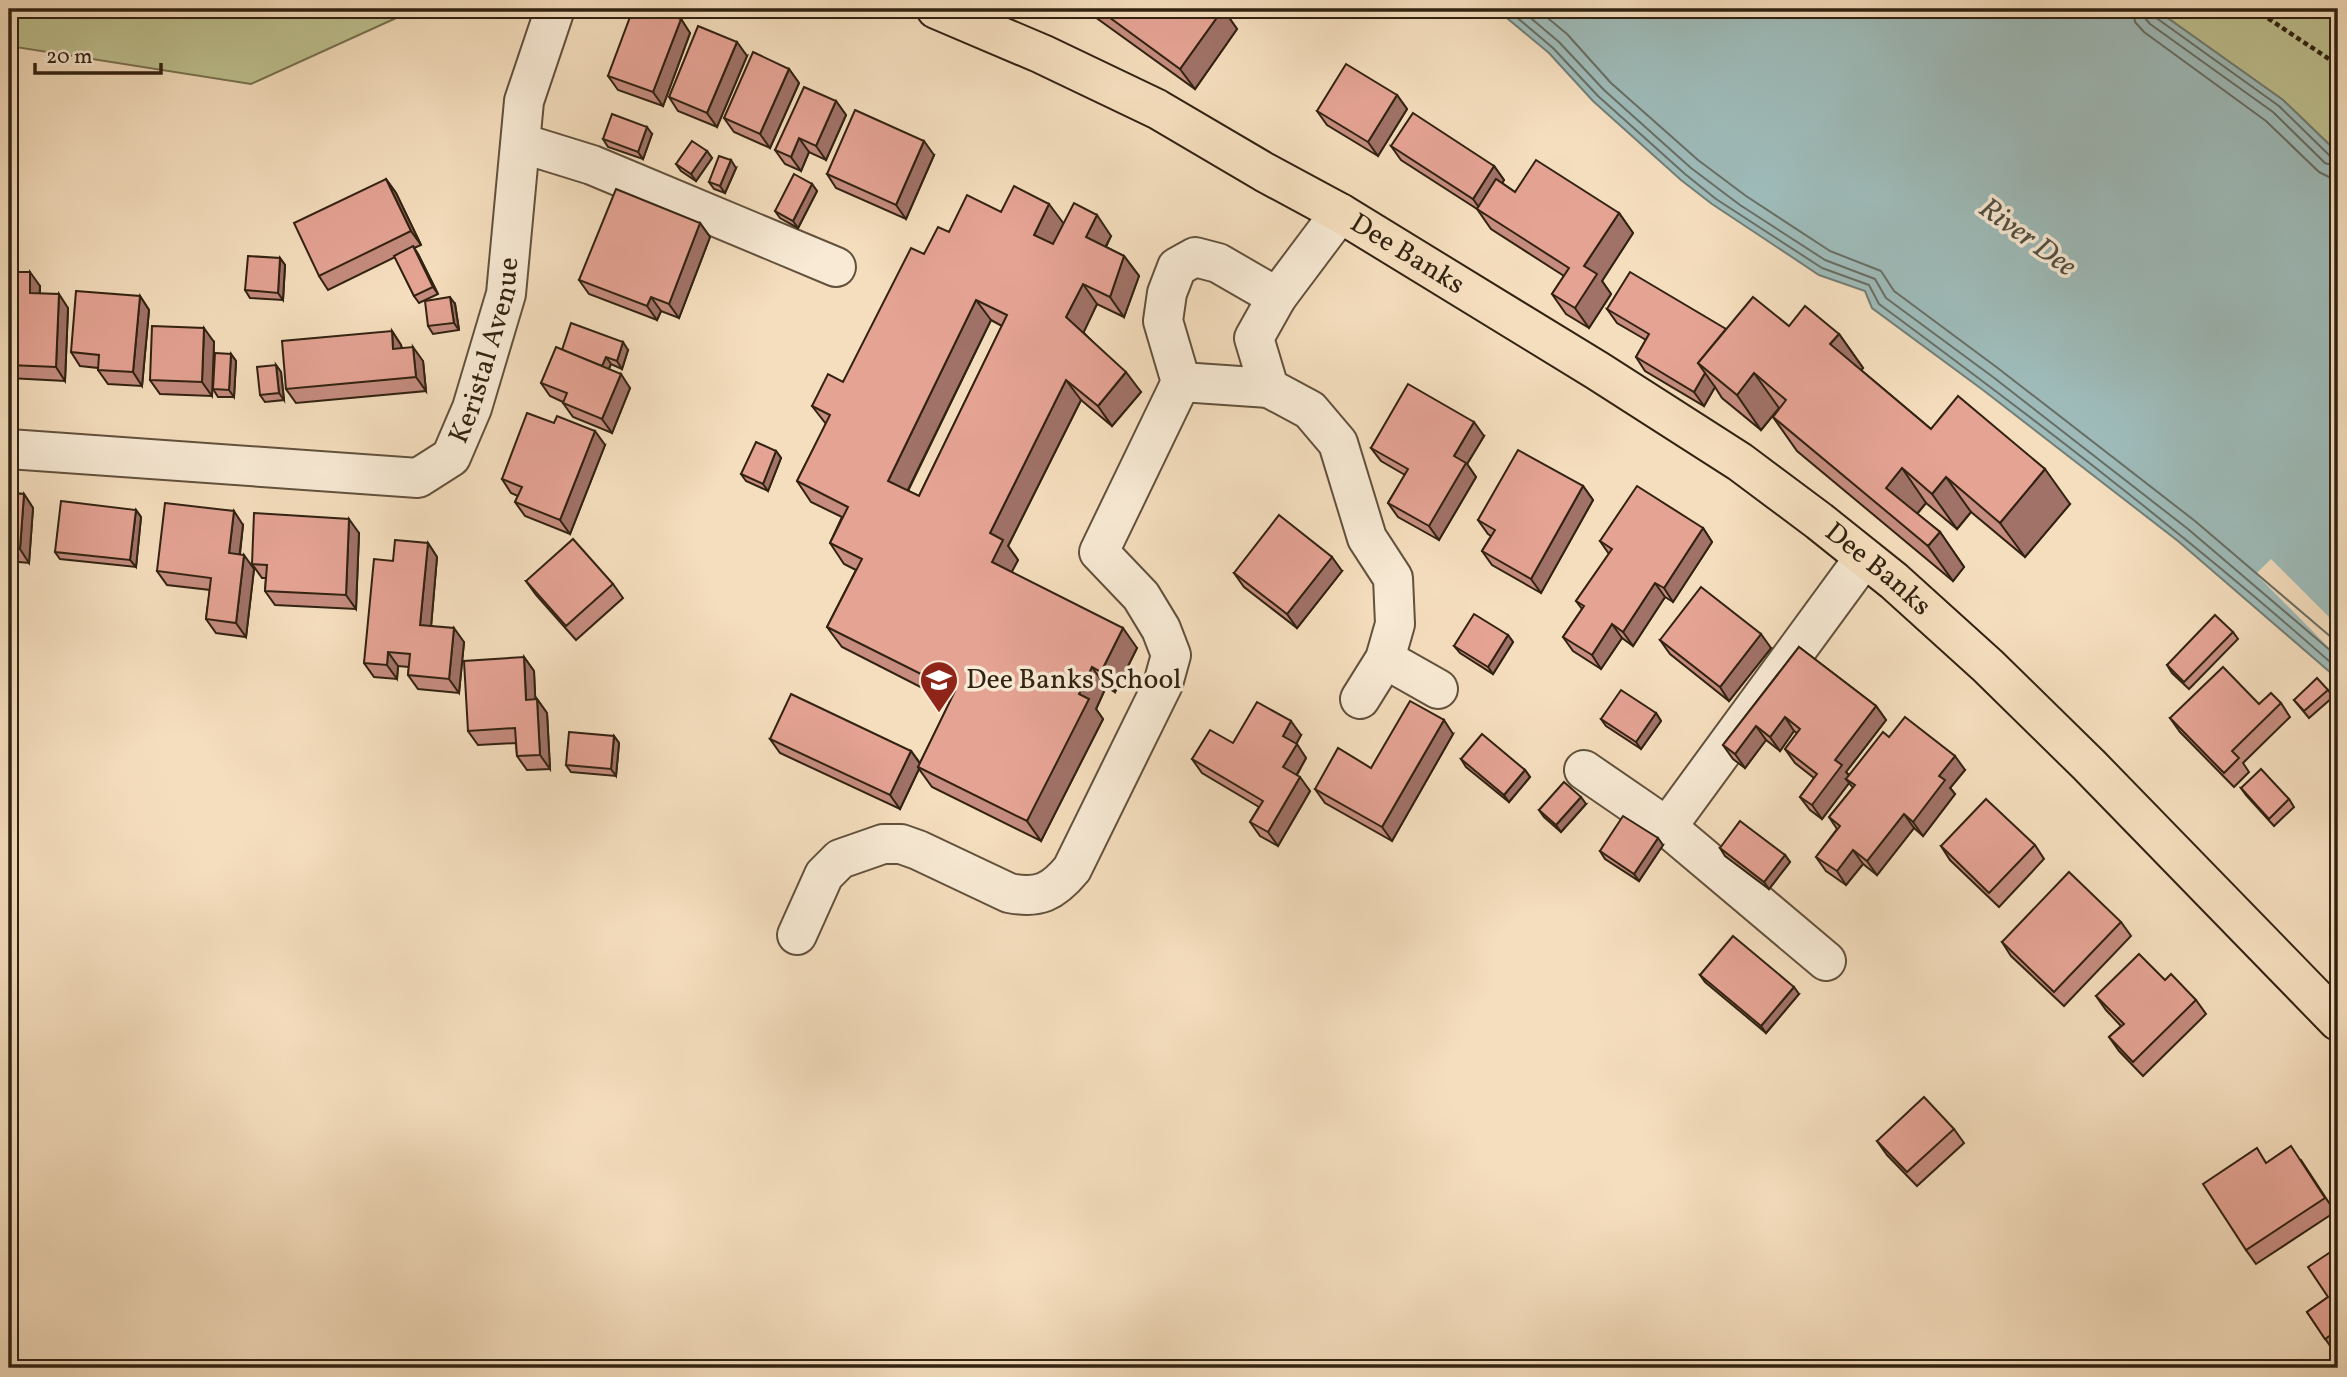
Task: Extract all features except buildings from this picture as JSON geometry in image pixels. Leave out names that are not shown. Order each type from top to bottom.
[{"type":"main road","name":"Dee Banks","points":[[936,9],[1042,54],[1157,109],[1340,213],[1587,364],[1740,462],[1894,581],[1997,675],[2089,765],[2338,1021]]},
{"type":"street","name":"Keristal Avenue","points":[[9,449],[418,478],[451,457],[472,408],[506,294],[524,101],[555,9]]},
{"type":"street","points":[[521,143],[592,165],[836,267]]},
{"type":"street","name":"Dee Banks","points":[[1269,388],[1254,338],[1277,297],[1340,213]]},
{"type":"street","points":[[797,935],[824,875],[840,859],[883,844],[918,850],[1009,893],[1025,896],[1045,893],[1061,883],[1072,869],[1163,684],[1171,655],[1161,629],[1140,596],[1099,552],[1181,382],[1163,321],[1167,293],[1177,267],[1195,257],[1218,263],[1277,297]]},
{"type":"street","points":[[1181,382],[1269,388],[1310,410],[1338,443],[1367,538],[1393,578],[1395,624],[1385,659],[1360,699]]},
{"type":"street","points":[[1667,827],[1864,558]]},
{"type":"street","points":[[1385,659],[1438,689]]},
{"type":"street","points":[[1584,770],[1667,827],[1826,961]]},
{"type":"path","points":[[2254,9],[2338,65]]},
{"type":"green space","points":[[9,9],[416,9],[251,84],[9,46]]},
{"type":"green space","points":[[2155,9],[2338,9],[2338,153],[2283,100]]},
{"type":"water","name":"River Dee","points":[[1496,9],[2155,9],[2283,100],[2338,153],[2338,679],[2178,541],[1872,308],[1865,291],[1819,275],[1712,204],[1681,180],[1593,101],[1549,53]]},
{"type":"pier","points":[[2271,559],[2338,626],[2338,657],[2256,574]]},
{"type":"place","name":"Dee Banks School","points":[[939,714]]}]
